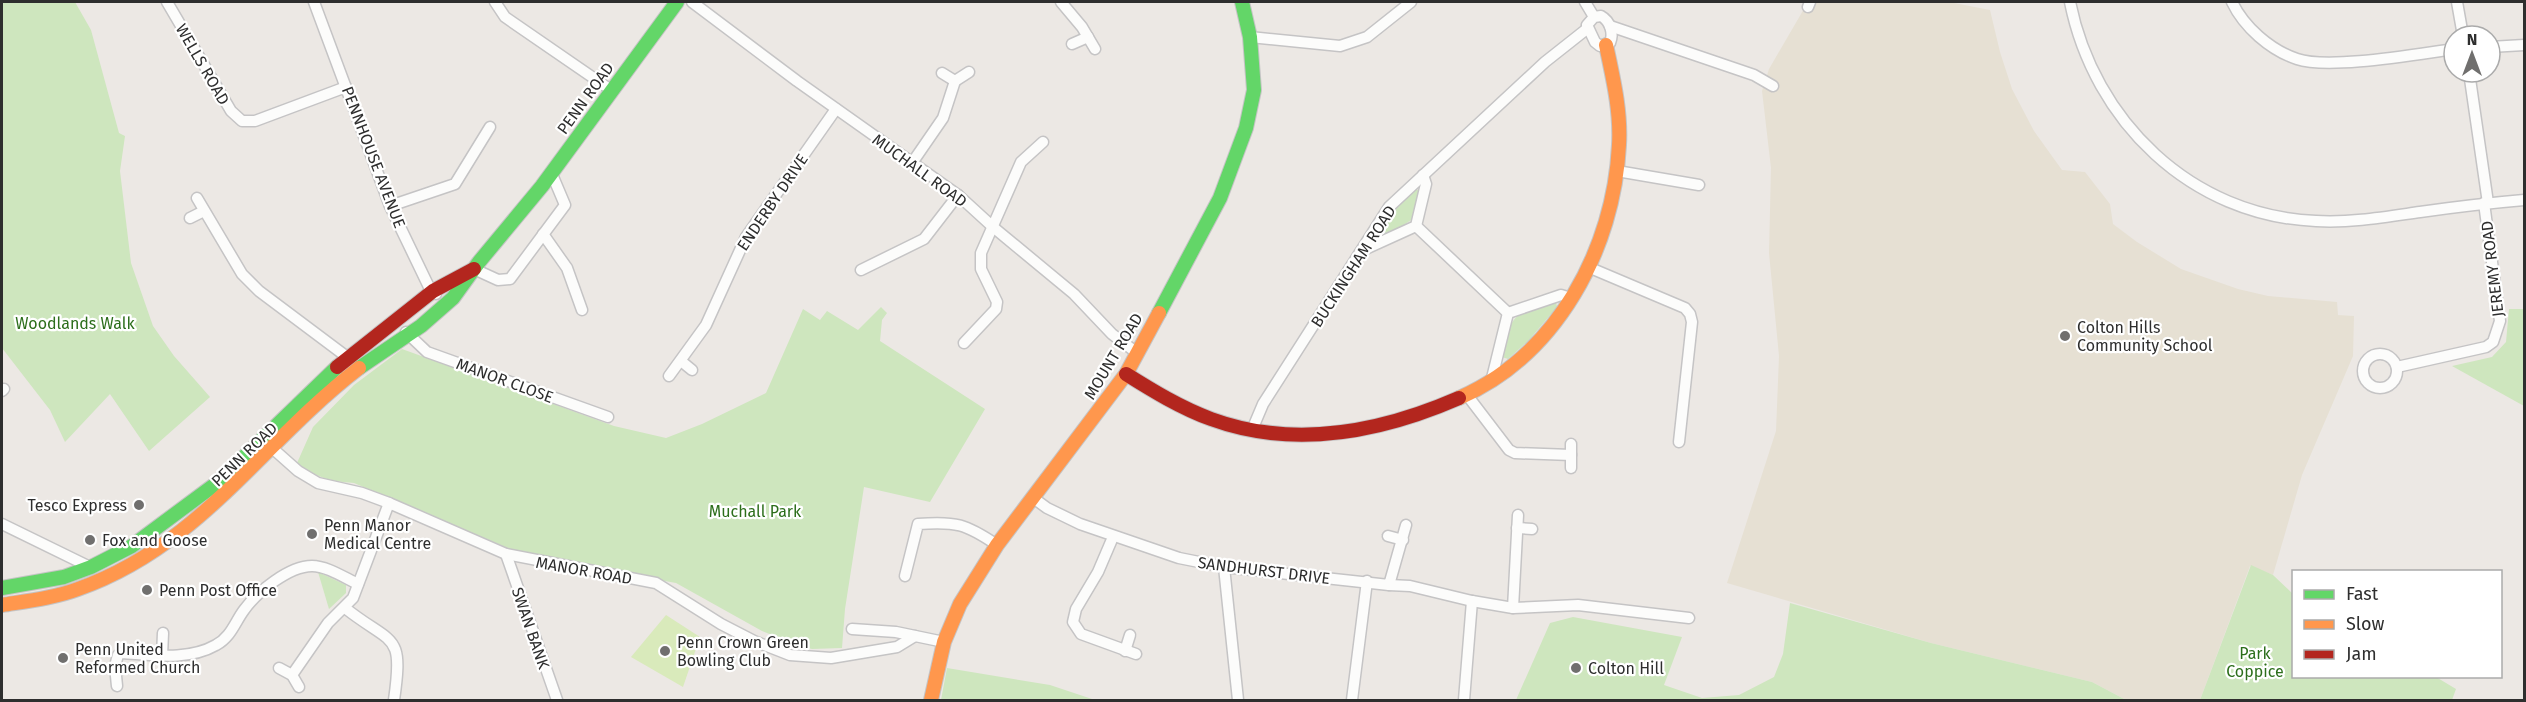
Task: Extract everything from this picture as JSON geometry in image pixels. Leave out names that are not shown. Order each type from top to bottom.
[{"type":"main road","name":"PENN ROAD","points":[[2,605],[78,590],[125,569],[175,536],[226,495],[357,368],[408,334],[447,304],[462,289],[474,269],[500,240],[677,2]]},
{"type":"main road","name":"MOUNT ROAD","points":[[931,700],[944,642],[960,604],[997,545],[1126,374],[1220,198],[1239,152],[1252,106],[1254,90],[1250,37],[1242,2]]},
{"type":"main road","points":[[1126,374],[1181,406],[1222,422],[1252,430],[1286,434],[1368,430],[1417,417],[1467,395],[1511,369],[1537,346],[1571,298],[1588,267],[1608,214],[1617,171],[1619,144],[1616,92],[1606,45]]},
{"type":"main road","name":"PENN ROAD","points":[[2,588],[64,577],[91,567],[132,546],[216,483],[346,357],[433,291],[474,269]]},
{"type":"street","name":"WELLS ROAD","points":[[167,2],[231,111],[242,121],[255,121],[346,87]]},
{"type":"street","name":"PENNHOUSE AVENUE","points":[[314,2],[390,206],[433,291],[447,304]]},
{"type":"street","points":[[495,2],[506,16],[611,90]]},
{"type":"street","name":"MUCHALL ROAD","points":[[692,2],[836,109],[958,195],[1074,294],[1112,334],[1137,353]]},
{"type":"street","points":[[1061,2],[1088,36],[1095,49]]},
{"type":"street","points":[[1250,37],[1340,46],[1367,37],[1411,2]]},
{"type":"street","points":[[1585,2],[1594,16],[1606,19],[1610,26],[1611,39],[1606,45],[1600,46],[1595,42],[1588,28],[1588,21],[1594,16]]},
{"type":"street","points":[[2070,2],[2081,41],[2106,95],[2133,132],[2162,162],[2195,186],[2250,208],[2315,221],[2352,221],[2524,200]]},
{"type":"street","points":[[2232,2],[2244,21],[2265,41],[2297,60],[2332,62],[2442,51]]},
{"type":"street","points":[[2457,2],[2461,24]]},
{"type":"street","points":[[1610,26],[1754,75],[1773,86]]},
{"type":"street","name":"BUCKINGHAM ROAD","points":[[1252,430],[1263,404],[1389,207],[1545,62],[1588,28]]},
{"type":"street","points":[[1072,44],[1088,36]]},
{"type":"street","points":[[2502,46],[2524,45]]},
{"type":"street","points":[[912,163],[943,118],[955,81],[969,72]]},
{"type":"street","points":[[942,73],[955,81]]},
{"type":"street","name":"JEREMY ROAD","points":[[2397,367],[2486,347],[2493,342],[2500,321],[2471,84]]},
{"type":"street","name":"ENDERBY DRIVE","points":[[669,376],[706,325],[746,237],[836,109]]},
{"type":"street","points":[[390,206],[454,184],[490,127]]},
{"type":"street","points":[[964,343],[996,309],[998,302],[981,269],[981,253],[1021,162],[1042,142]]},
{"type":"street","points":[[1617,171],[1699,185]]},
{"type":"street","points":[[474,269],[498,280],[510,279],[565,205],[551,172]]},
{"type":"street","points":[[1416,226],[1426,184],[1423,175]]},
{"type":"street","points":[[861,270],[924,239],[958,195]]},
{"type":"street","points":[[197,198],[237,268],[249,281],[346,357]]},
{"type":"street","points":[[190,218],[204,212]]},
{"type":"street","points":[[1361,250],[1416,226]]},
{"type":"street","points":[[1416,226],[1508,312]]},
{"type":"street","points":[[543,234],[567,268],[582,310]]},
{"type":"street","points":[[1588,267],[1685,308],[1690,314],[1692,322],[1679,442]]},
{"type":"street","points":[[1508,312],[1561,295],[1571,298]]},
{"type":"street","points":[[1491,382],[1508,312]]},
{"type":"street","name":"MANOR CLOSE","points":[[395,320],[427,352],[608,417]]},
{"type":"street","points":[[681,361],[692,370]]},
{"type":"street","points":[[1467,395],[1509,450],[1515,453],[1571,450],[1571,468]]},
{"type":"street","name":"MANOR ROAD","points":[[261,438],[298,471],[318,483],[362,493],[389,503],[506,554],[656,583],[721,624],[754,641],[790,654],[831,658],[897,647],[915,636]]},
{"type":"street","name":"SANDHURST DRIVE","points":[[1032,497],[1063,516],[1113,537],[1179,558],[1224,567],[1410,586],[1472,601],[1514,608],[1578,605],[1689,618]]},
{"type":"street","points":[[291,675],[328,623],[345,608],[358,584],[389,503]]},
{"type":"street","points":[[1514,608],[1518,515]]},
{"type":"street","points":[[905,576],[918,524],[941,523],[971,528],[997,545]]},
{"type":"street","points":[[2,524],[91,567]]},
{"type":"street","points":[[1389,585],[1407,525]]},
{"type":"street","points":[[1517,528],[1532,529]]},
{"type":"street","points":[[1388,536],[1403,540]]},
{"type":"street","points":[[1113,537],[1098,572],[1076,609],[1073,622],[1081,634],[1130,652],[1130,635]]},
{"type":"street","name":"SWAN BANK","points":[[506,554],[557,700]]},
{"type":"street","points":[[117,686],[115,666],[118,655],[122,653],[174,656],[200,651],[218,644],[228,636],[256,595],[278,579],[302,568],[320,567],[358,584]]},
{"type":"street","points":[[1224,567],[1238,700]]},
{"type":"street","points":[[1352,700],[1367,581]]},
{"type":"street","points":[[1464,700],[1472,601]]},
{"type":"street","points":[[345,608],[384,633],[396,649],[398,668],[394,700]]},
{"type":"street","points":[[852,629],[915,636],[944,642]]},
{"type":"street","points":[[878,650],[879,631]]},
{"type":"street","points":[[162,656],[163,633]]},
{"type":"street","points":[[279,668],[291,675],[299,687]]},
{"type":"shaded area","name":"Colton Hills Community School","points":[[1808,2],[1949,2],[1990,10],[2012,89],[2034,131],[2062,170],[2085,172],[2110,204],[2113,224],[2181,269],[2238,289],[2268,296],[2337,302],[2338,315],[2354,316],[2353,356],[2302,475],[2273,575],[2250,566],[2200,700],[2126,700],[2092,682],[1931,643],[1727,583],[1776,431],[1779,356],[1769,253],[1771,168],[1762,91],[1769,69]]},
{"type":"green space","name":"Woodlands Walk","points":[[2,2],[75,2],[91,30],[119,133],[125,136],[120,171],[131,263],[153,326],[174,356],[210,397],[149,451],[110,394],[65,442],[50,410],[2,348]]},
{"type":"green space","points":[[1415,188],[1419,191],[1414,218],[1392,233],[1384,233],[1382,227],[1389,216]]},
{"type":"green space","points":[[1556,302],[1557,307],[1529,340],[1508,359],[1502,357],[1509,331],[1516,317]]},
{"type":"green space","name":"Muchall Park","points":[[881,307],[887,313],[882,320],[880,341],[985,409],[930,502],[864,487],[845,609],[842,648],[812,649],[797,645],[762,631],[676,583],[609,571],[609,568],[529,557],[354,483],[331,480],[318,475],[297,463],[313,427],[354,385],[402,349],[614,426],[666,438],[702,424],[766,393],[803,309],[820,320],[827,311],[858,330]]},
{"type":"green space","points":[[2509,309],[2524,309],[2524,406],[2452,366],[2492,357],[2506,342]]},
{"type":"green space","name":"Park Coppice","points":[[2251,565],[2273,575],[2292,593],[2292,678],[2438,678],[2456,689],[2452,700],[2200,700]]},
{"type":"green space","points":[[318,572],[346,585],[346,593],[329,609]]},
{"type":"green space","points":[[1790,603],[1931,643],[2092,682],[2126,700],[1516,700],[1550,623],[1573,617],[1682,637],[1664,685],[1702,698],[1739,695],[1774,677],[1783,654]]},
{"type":"green space","name":"Penn Crown Green Bowling Club","points":[[666,615],[700,637],[683,687],[631,657]]},
{"type":"green space","points":[[947,668],[1050,685],[1095,700],[941,700]]},
{"type":"traffic: fast","points":[[359,368],[421,326],[453,298],[479,262],[542,186],[677,2]]},
{"type":"traffic: fast","points":[[1159,313],[1220,198],[1246,128],[1254,90],[1250,37],[1242,2]]},
{"type":"traffic: fast","points":[[2,588],[64,577],[91,567],[132,546],[217,483],[337,367]]},
{"type":"traffic: slow","points":[[1459,398],[1494,379],[1525,355],[1551,326],[1574,294],[1592,259],[1606,222],[1615,184],[1619,145],[1618,107],[1606,45]]},
{"type":"traffic: slow","points":[[931,700],[944,642],[960,604],[997,545],[1126,374],[1159,313]]},
{"type":"traffic: slow","points":[[2,605],[50,597],[78,589],[121,570],[160,547],[228,491],[324,397],[359,368]]},
{"type":"traffic: jam","points":[[337,367],[433,291],[474,269]]},
{"type":"traffic: jam","points":[[1126,374],[1167,399],[1200,415],[1242,428],[1273,433],[1305,435],[1368,427],[1399,420],[1459,398]]},
{"type":"place","name":"Colton Hills Community School","points":[[2065,336]]},
{"type":"place","name":"Tesco Express","points":[[139,505]]},
{"type":"place","name":"Penn Manor Medical Centre","points":[[312,534]]},
{"type":"place","name":"Fox and Goose","points":[[90,540]]},
{"type":"place","name":"Penn Post Office","points":[[147,590]]},
{"type":"place","name":"Penn Crown Green Bowling Club","points":[[665,651]]},
{"type":"place","name":"Penn United Reformed Church","points":[[63,658]]},
{"type":"place","name":"Colton Hill","points":[[1576,668]]}]
